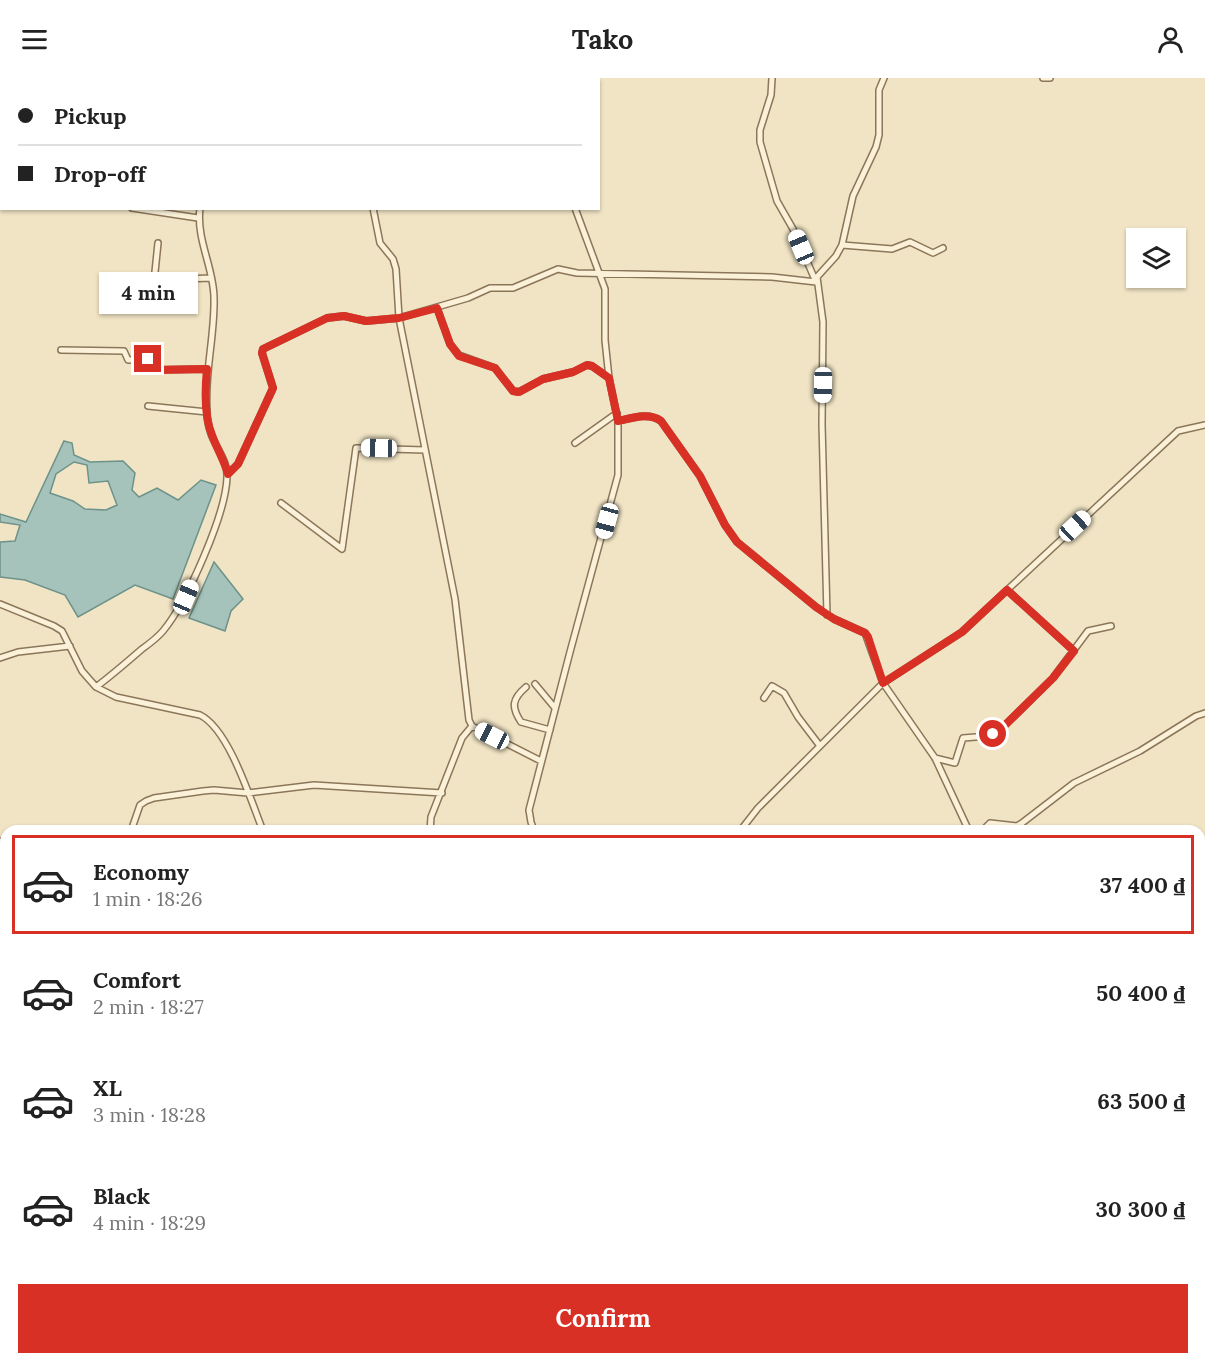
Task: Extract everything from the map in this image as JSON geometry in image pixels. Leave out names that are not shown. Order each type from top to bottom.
[{"type":"street","points":[[772,78],[771,95],[760,130],[760,142],[777,201],[793,229],[816,282],[823,322],[822,424],[827,615]]},
{"type":"street","points":[[816,282],[818,274],[836,256],[842,245],[853,196],[878,141],[879,90],[884,78]]},
{"type":"street","points":[[1043,78],[1050,78]]},
{"type":"street","points":[[145,210],[198,218]]},
{"type":"street","points":[[96,687],[162,633],[186,597],[218,521],[228,474],[210,433],[207,412],[207,369],[214,299],[198,218],[200,210]]},
{"type":"street","points":[[373,210],[380,243],[393,259],[396,269],[399,318],[455,599],[469,720],[472,726],[541,761]]},
{"type":"street","points":[[532,825],[530,810],[541,761],[616,490],[620,459],[618,421],[609,378],[605,340],[605,288],[575,210]]},
{"type":"street","points":[[842,245],[892,249],[910,242],[933,253],[943,248]]},
{"type":"street","points":[[158,243],[156,272],[158,279],[211,278]]},
{"type":"street","points":[[228,474],[238,464],[273,388],[262,353],[263,349],[327,318],[344,316],[366,321],[399,318],[468,298],[490,288],[513,288],[558,269],[578,273],[772,277],[816,282]]},
{"type":"street","points":[[437,308],[450,344],[459,356],[495,368],[513,391],[519,392],[543,379],[573,372],[587,365],[609,378]]},
{"type":"street","points":[[61,350],[124,351],[129,360],[149,359],[153,370],[207,369]]},
{"type":"street","points":[[148,406],[207,412]]},
{"type":"street","points":[[575,443],[616,413]]},
{"type":"street","points":[[618,421],[645,416],[657,417],[700,476],[725,525],[737,542],[827,615],[865,633],[883,683],[935,758],[966,825]]},
{"type":"street","points":[[745,825],[758,808],[883,683],[962,632],[1178,431],[1205,425]]},
{"type":"street","points":[[281,503],[342,549],[356,448],[425,450]]},
{"type":"street","points":[[1007,590],[1074,651]]},
{"type":"street","points":[[0,604],[62,631],[82,671],[96,687],[116,697],[208,718],[227,744],[261,825]]},
{"type":"street","points":[[935,758],[955,763],[963,738],[988,736],[998,732],[1053,678],[1088,631],[1111,626]]},
{"type":"street","points":[[0,658],[18,652],[70,646]]},
{"type":"street","points":[[536,684],[555,708]]},
{"type":"street","points":[[764,698],[772,686],[784,693],[798,717],[820,746]]},
{"type":"street","points":[[526,687],[516,695],[513,703],[515,713],[521,722],[550,730]]},
{"type":"street","points":[[1020,825],[1081,779],[1140,751],[1196,716],[1205,713]]},
{"type":"street","points":[[430,825],[431,817],[462,738],[472,726]]},
{"type":"street","points":[[133,825],[140,805],[154,798],[214,790],[248,794],[314,785],[442,793]]},
{"type":"street","points":[[988,825],[990,823],[1008,825]]},
{"type":"water","points":[[64,441],[72,443],[74,455],[90,462],[123,461],[135,473],[132,490],[139,497],[157,488],[178,500],[201,480],[216,485],[173,599],[135,585],[78,617],[65,595],[25,580],[0,577],[0,542],[15,541],[20,525],[0,522],[0,514],[26,522]],"holes":[[[74,462],[87,465],[89,483],[108,481],[117,505],[106,510],[85,509],[73,501],[50,493],[56,474]]]},
{"type":"water","points":[[214,562],[243,599],[231,611],[225,631],[189,618]]},
{"type":"route","points":[[148,359],[153,370],[207,369],[207,412],[210,433],[228,474],[238,464],[273,388],[262,353],[263,349],[327,318],[344,316],[366,321],[399,318],[437,308],[450,344],[459,356],[495,368],[513,391],[519,392],[543,379],[573,372],[582,366],[592,366],[609,378],[618,421],[651,416],[661,421],[700,476],[725,525],[743,548],[816,607],[834,619],[865,633],[883,683],[962,632],[1007,590],[1074,651],[1053,678],[998,732],[993,734]]}]
